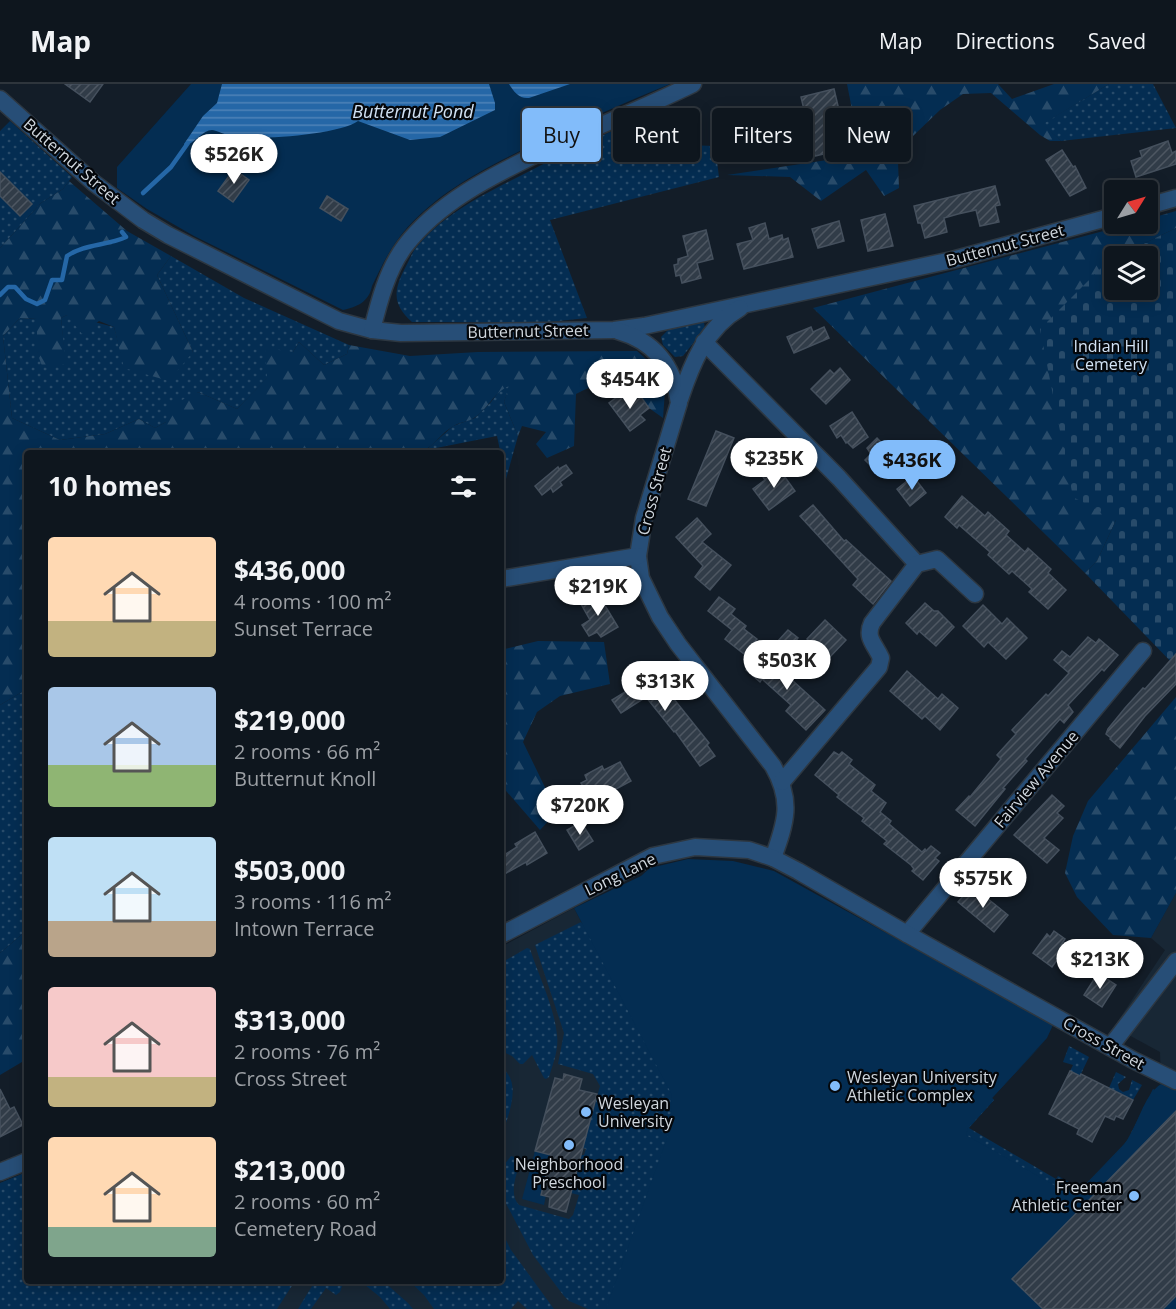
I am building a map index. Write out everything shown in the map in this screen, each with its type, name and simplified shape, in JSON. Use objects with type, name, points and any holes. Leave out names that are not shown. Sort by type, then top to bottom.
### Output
[{"type":"street","points":[[372,330],[380,299],[404,248],[437,213],[485,180],[693,84]]},
{"type":"street","name":"Butternut Street","points":[[0,99],[94,183],[143,220],[308,307],[339,321],[372,330],[428,334],[614,330],[667,321],[952,260],[1104,219]]},
{"type":"street","points":[[1158,203],[1176,198]]},
{"type":"street","name":"Cross Street","points":[[756,302],[727,316],[704,342],[694,360],[644,518],[638,556],[641,578],[660,617],[782,782],[786,798],[786,815],[773,858]]},
{"type":"street","points":[[614,330],[647,342],[659,356],[677,387],[679,403]]},
{"type":"street","points":[[704,342],[839,478],[917,564]]},
{"type":"street","points":[[504,578],[638,556]]},
{"type":"street","points":[[782,782],[879,667],[881,658],[869,640],[868,630],[917,564],[937,559],[975,594]]},
{"type":"street","name":"Fairview Avenue","points":[[907,934],[1143,651]]},
{"type":"street","name":"Long Lane","points":[[504,933],[633,866],[672,850],[723,847],[749,850],[773,858],[907,934]]},
{"type":"street","name":"Cross Street","points":[[907,934],[1110,1047],[1176,1081]]},
{"type":"street","points":[[1110,1047],[1176,961]]},
{"type":"street","points":[[0,1172],[24,1162]]},
{"type":"shaded area","points":[[1176,893],[1176,1090],[1161,1084],[1160,1052],[1114,1027],[1165,950],[1151,938]]},
{"type":"shaded area","name":"Wesleyan University","points":[[574,908],[672,1095],[606,1309],[0,1309],[0,1183],[24,1173],[24,1284],[504,1284],[504,945]]},
{"type":"green space","points":[[191,84],[670,84],[601,113],[601,108],[522,108],[522,151],[456,187],[423,212],[396,242],[365,300],[343,310],[194,236],[147,209],[117,188],[117,167]]},
{"type":"green space","points":[[847,84],[998,84],[1012,99],[1054,84],[1109,84],[1043,124],[1061,141],[1050,141],[1040,135],[991,93],[963,94],[940,110],[911,139],[911,108],[852,108]]},
{"type":"green space","points":[[1109,84],[1153,84],[1176,128],[1061,141],[1042,124]]},
{"type":"green space","points":[[10,121],[72,177],[63,189],[41,203],[0,248],[0,131]]},
{"type":"green space","points":[[613,131],[613,162],[700,162],[700,145],[712,146],[712,162],[717,162],[719,177],[550,220],[587,318],[549,322],[412,322],[406,316],[397,298],[400,278],[415,249],[437,226],[463,207],[547,162],[601,162],[601,136]]},
{"type":"green space","points":[[825,160],[898,162],[899,188],[884,196],[866,170],[821,201],[790,177],[727,175]]},
{"type":"green space","points":[[69,181],[127,231],[171,256],[157,275],[193,352],[169,381],[124,368],[114,327],[99,321],[82,334],[67,315],[61,318],[66,364],[42,366],[37,352],[37,319],[20,318],[3,336],[12,418],[60,440],[105,434],[139,419],[155,428],[166,422],[168,407],[198,392],[237,409],[267,378],[265,348],[293,352],[299,342],[324,365],[347,354],[349,345],[410,356],[478,352],[637,351],[666,377],[663,418],[649,408],[639,394],[651,380],[632,379],[603,383],[576,394],[574,446],[547,458],[536,444],[546,432],[522,426],[518,436],[504,402],[509,386],[499,392],[474,418],[455,425],[424,450],[24,450],[24,691],[0,705],[0,248],[41,203],[63,189]]},
{"type":"green space","points":[[1176,211],[1176,228],[1139,246],[1104,246],[1104,300],[1109,300],[1116,520],[1097,561],[1085,573],[813,308],[1104,231],[1104,234],[1158,234],[1158,216]]},
{"type":"green space","name":"Indian Hill Cemetery","points":[[1176,228],[1176,667],[1085,573],[1097,561],[1116,520],[1073,497],[1040,329],[1104,265],[1104,300],[1158,300],[1158,246],[1139,246]]},
{"type":"green space","points":[[171,256],[244,298],[349,345],[347,354],[324,365],[299,342],[293,352],[237,409],[198,392],[166,422],[155,428],[139,419],[105,434],[60,440],[12,418],[3,336],[20,318],[37,319],[37,352],[65,364],[61,318],[67,315],[114,327],[125,368],[193,352],[157,275]]},
{"type":"green space","points":[[704,323],[705,328],[683,356],[675,357],[663,345],[661,337],[668,330]]},
{"type":"green space","points":[[510,385],[504,402],[518,436],[506,479],[504,450],[500,450],[497,436],[426,450],[453,426],[475,418],[501,389]]},
{"type":"green space","points":[[538,641],[604,642],[610,684],[560,696],[537,712],[523,742],[557,812],[540,830],[504,788],[504,649]]},
{"type":"green space","points":[[24,691],[24,933],[0,953],[0,705]]},
{"type":"green space","points":[[1176,697],[1176,893],[1151,938],[1113,935],[1077,897],[1065,873],[1073,836],[1088,801]]},
{"type":"green space","name":"Wesleyan University Athletic Complex","points":[[688,859],[733,861],[774,871],[1053,1025],[1047,1038],[992,1098],[994,1100],[968,1128],[966,1135],[1059,1188],[1083,1187],[1125,1143],[1149,1096],[1161,1084],[1176,1090],[1176,1309],[606,1309],[670,1130],[672,1095],[574,908],[641,876],[650,868]]},
{"type":"green space","points":[[581,922],[871,1248],[914,1309],[588,1309],[569,1301],[533,1255],[504,1200],[504,1165],[511,1156],[521,1159],[514,1189],[519,1205],[569,1219],[573,1215],[579,1195],[571,1193],[581,1155],[584,1155],[586,1149],[583,1148],[600,1086],[593,1074],[558,1064],[564,1033],[535,945]]},
{"type":"green space","points":[[24,933],[24,1061],[0,1075],[0,953]]},
{"type":"green space","points":[[527,948],[530,949],[550,1002],[557,1046],[549,1077],[546,1079],[532,1055],[520,1064],[504,1052],[504,961]]},
{"type":"green space","points":[[1046,1040],[992,1098],[994,1100],[969,1128],[1056,1179],[1058,1176],[1076,1186],[1079,1184],[1083,1187],[1127,1141],[1153,1089],[1169,1097],[1011,1272],[955,1134]]},
{"type":"green space","points":[[1069,1046],[1089,1057],[1080,1076],[1070,1071],[1073,1065],[1063,1062]]},
{"type":"green space","points":[[504,1070],[512,1082],[510,1111],[504,1130]]},
{"type":"green space","points":[[1116,1072],[1126,1077],[1118,1084],[1119,1089],[1123,1092],[1129,1090],[1132,1080],[1142,1085],[1133,1100],[1109,1088]]},
{"type":"green space","points":[[551,1092],[566,1096],[544,1205],[522,1199]]},
{"type":"green space","points":[[24,1173],[24,1284],[293,1284],[277,1309],[0,1309],[0,1183]]},
{"type":"green space","points":[[504,1236],[511,1250],[554,1309],[527,1309],[518,1301],[511,1309],[434,1309],[412,1284],[504,1284]]},
{"type":"green space","points":[[313,1284],[343,1284],[336,1295],[326,1288],[311,1309],[298,1309]]},
{"type":"green space","points":[[386,1284],[413,1309],[390,1309],[365,1285]]},
{"type":"water","name":"Butternut Pond","points":[[222,84],[489,84],[495,110],[440,137],[410,140],[358,121],[334,130],[279,137],[234,137],[212,130],[205,132],[185,146],[184,144],[203,116],[217,103]]},
{"type":"water","name":"Butternut Pond","points":[[509,84],[570,84],[525,98],[517,94]]},
{"type":"building","points":[[65,84],[103,84],[90,102]]},
{"type":"building","points":[[834,89],[838,108],[825,108],[825,154],[815,156],[813,108],[804,108],[801,97]]},
{"type":"building","points":[[1168,141],[1172,153],[1176,151],[1176,164],[1136,177],[1131,161],[1142,157],[1140,151]]},
{"type":"building","points":[[1062,150],[1073,167],[1075,166],[1086,188],[1070,196],[1046,160]]},
{"type":"building","points":[[234,169],[249,180],[233,202],[218,191]]},
{"type":"building","points":[[0,172],[32,204],[20,216],[0,196]]},
{"type":"building","points":[[995,186],[1000,205],[995,206],[999,222],[980,226],[976,210],[944,218],[947,232],[925,238],[914,206]]},
{"type":"building","points":[[327,196],[348,209],[341,221],[320,208]]},
{"type":"building","points":[[885,214],[893,246],[868,251],[861,220]]},
{"type":"building","points":[[839,221],[844,241],[818,248],[812,229]]},
{"type":"building","points":[[765,223],[769,239],[782,235],[783,240],[788,238],[793,257],[744,269],[737,244],[753,240],[749,228]]},
{"type":"building","points":[[706,230],[713,259],[697,263],[701,278],[682,283],[680,275],[676,276],[674,265],[678,264],[678,259],[688,256],[683,236]]},
{"type":"building","points":[[811,327],[813,332],[824,327],[829,338],[794,353],[787,337]]},
{"type":"building","points":[[840,368],[850,380],[826,404],[811,389],[830,370],[834,374]]},
{"type":"building","points":[[625,391],[631,400],[639,394],[649,408],[640,415],[645,420],[630,431],[609,403]]},
{"type":"building","points":[[852,412],[868,437],[853,448],[841,435],[837,438],[830,426]]},
{"type":"building","points":[[716,431],[734,438],[706,506],[688,499]]},
{"type":"building","points":[[877,438],[898,460],[881,476],[865,460],[871,454],[867,448]]},
{"type":"building","points":[[566,465],[572,473],[560,482],[562,485],[553,492],[551,488],[542,495],[535,486],[558,467],[559,469]]},
{"type":"building","points":[[777,466],[795,491],[769,510],[753,489],[765,480],[763,477]]},
{"type":"building","points":[[913,476],[926,493],[910,506],[897,489]]},
{"type":"building","points":[[962,496],[985,516],[988,512],[1009,531],[1006,535],[1025,552],[1028,548],[1051,569],[1048,573],[1066,590],[1048,609],[1029,592],[1032,589],[1012,571],[1009,574],[988,555],[990,552],[959,525],[957,528],[945,517]]},
{"type":"building","points":[[813,505],[844,541],[846,540],[891,581],[873,604],[853,585],[858,579],[800,516]]},
{"type":"building","points":[[697,518],[711,534],[702,542],[731,565],[710,590],[695,577],[703,566],[676,537]]},
{"type":"building","points":[[598,594],[618,627],[601,637],[597,632],[589,636],[582,625],[590,620],[581,604]]},
{"type":"building","points":[[719,597],[735,609],[731,614],[746,626],[744,629],[757,639],[744,654],[725,639],[732,630],[708,611]]},
{"type":"building","points":[[925,603],[934,611],[938,611],[954,627],[936,646],[919,631],[917,634],[906,623]]},
{"type":"building","points":[[983,605],[1002,624],[1007,618],[1027,638],[1006,659],[988,642],[984,647],[963,626]]},
{"type":"building","points":[[825,620],[846,640],[828,659],[807,639]]},
{"type":"building","points":[[788,630],[798,638],[789,650],[778,641]]},
{"type":"building","points":[[1088,637],[1096,643],[1099,639],[1118,655],[1068,705],[1073,712],[1064,723],[1060,719],[1025,759],[1027,761],[1003,788],[1005,789],[975,826],[956,810],[970,797],[1001,759],[997,755],[1016,734],[1012,730],[1069,673],[1054,660],[1062,651],[1070,657]]},
{"type":"building","points":[[753,652],[780,675],[785,669],[794,677],[792,680],[825,710],[806,730],[786,711],[791,705],[762,679],[760,682],[746,670],[750,665],[746,661]]},
{"type":"building","points":[[1176,654],[1176,684],[1145,716],[1120,748],[1106,734],[1108,729]]},
{"type":"building","points":[[645,662],[668,696],[670,694],[709,743],[707,745],[715,756],[700,766],[675,731],[646,697],[621,713],[612,700],[635,686],[629,677]]},
{"type":"building","points":[[907,671],[938,699],[942,694],[958,708],[940,730],[925,716],[922,719],[890,691]]},
{"type":"building","points":[[834,752],[839,755],[842,752],[852,760],[849,764],[875,785],[871,791],[886,803],[880,812],[891,821],[889,824],[922,852],[931,846],[940,853],[935,858],[939,861],[923,880],[912,871],[914,869],[911,865],[884,844],[887,841],[862,821],[864,818],[837,797],[839,795],[815,775]]},
{"type":"building","points":[[620,762],[631,781],[614,790],[618,797],[607,803],[603,796],[592,802],[581,783],[587,780],[585,775],[602,766],[604,770]]},
{"type":"building","points":[[1052,795],[1064,806],[1057,813],[1063,818],[1044,838],[1059,850],[1047,863],[1014,835]]},
{"type":"building","points":[[581,822],[593,841],[579,850],[567,830]]},
{"type":"building","points":[[535,832],[547,853],[527,865],[526,862],[504,874],[504,855],[517,847],[515,844]]},
{"type":"building","points":[[972,886],[1008,915],[994,932],[958,902]]},
{"type":"building","points":[[1054,931],[1065,939],[1061,945],[1066,948],[1052,967],[1033,953],[1047,934],[1050,937]]},
{"type":"building","points":[[1098,973],[1116,985],[1102,1007],[1084,995]]},
{"type":"building","points":[[1070,1071],[1080,1076],[1081,1074],[1133,1100],[1123,1119],[1116,1116],[1114,1120],[1105,1116],[1092,1142],[1077,1134],[1079,1129],[1049,1114]]},
{"type":"building","name":"Neighborhood Preschool","points":[[564,1074],[582,1079],[579,1090],[597,1094],[566,1212],[549,1207],[550,1197],[541,1195],[551,1155],[535,1151],[555,1078],[563,1080]]},
{"type":"building","points":[[0,1089],[10,1109],[14,1107],[23,1125],[0,1137]]},
{"type":"building","name":"Freeman Athletic Center","points":[[1176,1111],[1176,1296],[1163,1309],[1043,1309],[1012,1279]]},
{"type":"waterway","points":[[143,193],[171,167],[188,143]]},
{"type":"waterway","points":[[0,295],[8,287],[15,287],[26,299],[37,304],[45,300],[52,280],[62,280],[67,256],[81,249],[126,237],[122,232]]},
{"type":"place","name":"Wesleyan University Athletic Complex","points":[[835,1086]]},
{"type":"place","name":"Wesleyan University","points":[[586,1112]]},
{"type":"place","name":"Neighborhood Preschool","points":[[569,1145]]},
{"type":"place","name":"Freeman Athletic Center","points":[[1134,1196]]}]
